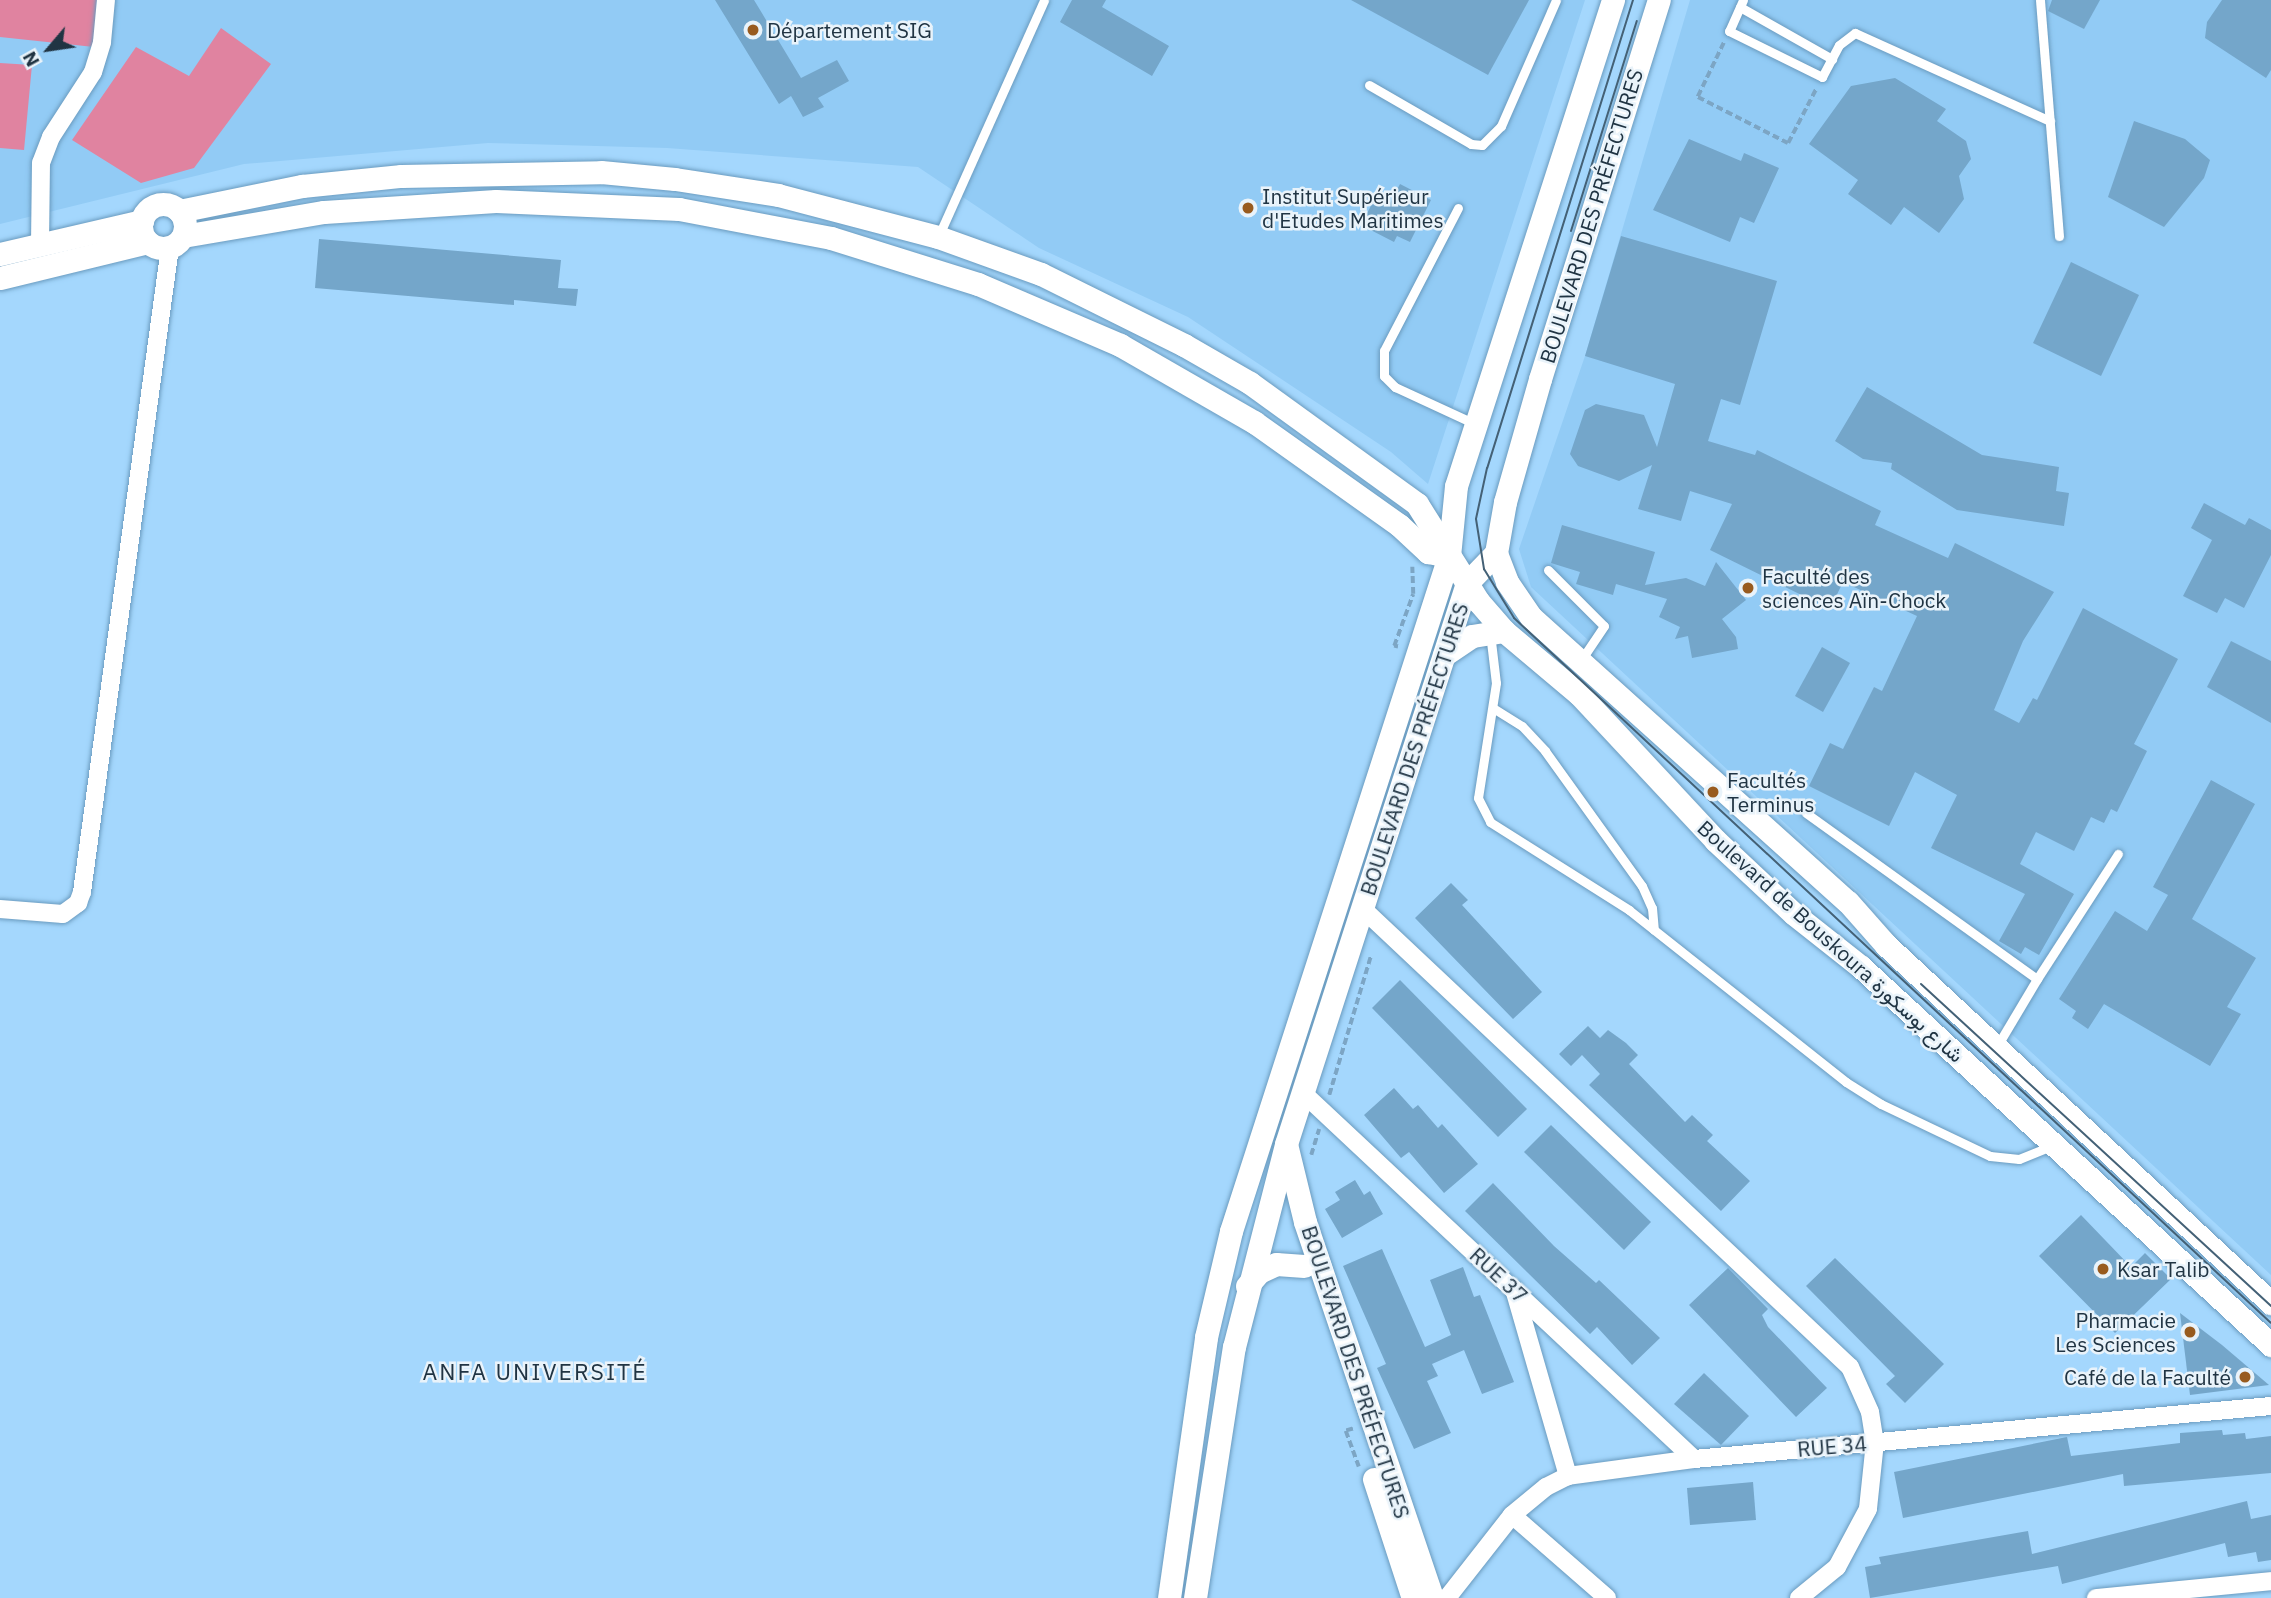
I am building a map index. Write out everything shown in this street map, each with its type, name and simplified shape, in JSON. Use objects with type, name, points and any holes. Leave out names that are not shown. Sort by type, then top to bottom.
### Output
[{"type":"street","points":[[40,244],[40,163],[54,131],[93,72],[102,42],[106,0]]},
{"type":"street","name":"BOULEVARD DES PRÉFECTURES","points":[[1169,1598],[1206,1337],[1231,1231],[1449,556],[1456,486],[1613,0]]},
{"type":"street","name":"BOULEVARD DES PRÉFECTURES","points":[[1195,1598],[1220,1418],[1247,1286],[1286,1143],[1467,583],[1496,554],[1505,502],[1540,379],[1659,0]]},
{"type":"street","points":[[179,211],[302,186],[401,176],[601,172],[778,195],[938,237],[1041,274],[1184,345],[1250,383],[1416,504],[1438,500],[1456,486]]},
{"type":"street","points":[[0,254],[40,244],[161,237],[324,212],[496,201],[679,209],[831,238],[978,284],[1120,345],[1254,422],[1399,525],[1428,552],[1449,556]]},
{"type":"street","points":[[0,278],[161,237],[185,223],[179,211],[167,204],[154,206],[161,237],[82,892],[78,904],[63,914],[0,909]]},
{"type":"street","name":"Boulevard de Bouskoura شارع بوسكورة","points":[[1416,504],[1497,631],[1580,695],[1745,867],[1861,967],[2271,1345]]},
{"type":"street","name":"Boulevard de Bouskoura شارع بوسكورة","points":[[1496,554],[1524,609],[1849,902],[1886,945],[2269,1295]]},
{"type":"street","points":[[1444,655],[1465,639],[1497,631]]},
{"type":"street","points":[[1362,908],[1381,922],[1825,1340],[1850,1367],[1864,1392],[1875,1442],[1872,1488],[1861,1530],[1837,1567],[1799,1598]]},
{"type":"street","name":"RUE 37","points":[[1302,1092],[1694,1459]]},
{"type":"street","points":[[1264,1124],[1286,1143]]},
{"type":"street","name":"BOULEVARD DES PRÉFECTURES","points":[[1286,1143],[1305,1222],[1432,1598]]},
{"type":"street","points":[[1253,1161],[1270,1170],[1276,1181]]},
{"type":"street","name":"BOULEVARD DES PRÉFECTURES","points":[[1276,1181],[1413,1598]]},
{"type":"street","points":[[1247,1286],[1268,1267],[1286,1263],[1304,1266]]},
{"type":"street","points":[[1514,1289],[1568,1476]]},
{"type":"street","name":"RUE 34","points":[[1447,1598],[1512,1515],[1546,1487],[1568,1476],[1694,1459],[2271,1406]]},
{"type":"street","points":[[1512,1515],[1608,1598]]},
{"type":"street","points":[[2096,1598],[2271,1581]]},
{"type":"lane","points":[[938,237],[1044,0]]},
{"type":"lane","points":[[1368,85],[1471,144],[1482,145],[1501,126],[1556,0]]},
{"type":"lane","points":[[2040,0],[2059,236]]},
{"type":"lane","points":[[1832,59],[1741,4],[1729,31],[1822,78],[1845,37],[1855,33],[2049,121]]},
{"type":"lane","points":[[1458,208],[1384,351],[1384,376],[1395,387],[1476,425]]},
{"type":"lane","points":[[1548,570],[1604,626],[1580,661]]},
{"type":"lane","points":[[1497,631],[1493,708],[1479,789],[1484,815],[1597,887],[1846,1082],[1881,1104],[1990,1156],[2020,1159],[2053,1145]]},
{"type":"lane","points":[[1493,708],[1522,726],[1545,751],[1642,886],[1652,908],[1654,930]]},
{"type":"lane","points":[[1806,813],[2037,979]]},
{"type":"lane","points":[[1997,1046],[2118,854]]},
{"type":"path","points":[[1729,31],[1698,97],[1788,143],[1822,78]]},
{"type":"path","points":[[1410,564],[1413,594],[1394,646],[1416,654]]},
{"type":"path","points":[[1310,1161],[1381,922]]},
{"type":"shaded area","points":[[0,0],[1585,0],[1428,484],[1391,452],[1188,317],[1039,248],[918,167],[667,148],[488,143],[244,164],[0,224]]},
{"type":"shaded area","points":[[0,0],[97,0],[94,47],[0,37]]},
{"type":"shaded area","points":[[1690,0],[2271,0],[2271,1275],[1531,587],[1519,549],[1585,356]]},
{"type":"shaded area","points":[[221,28],[271,64],[194,168],[141,183],[72,140],[136,47],[189,76]]},
{"type":"shaded area","points":[[0,63],[32,65],[24,150],[0,148]]},
{"type":"building","name":"Département SIG","points":[[715,0],[754,0],[801,78],[837,60],[849,81],[818,98],[824,107],[803,117],[791,96],[779,104]]},
{"type":"building","points":[[1072,0],[1106,0],[1102,7],[1169,46],[1152,76],[1060,22]]},
{"type":"building","points":[[1351,0],[1529,0],[1488,75]]},
{"type":"building","points":[[2052,0],[2100,0],[2084,29],[2048,11]]},
{"type":"building","points":[[2222,0],[2271,0],[2271,70],[2266,78],[2205,38],[2207,22]]},
{"type":"building","points":[[1895,78],[1946,109],[1937,121],[1966,141],[1971,159],[1959,176],[1964,199],[1939,233],[1904,207],[1891,225],[1848,194],[1858,180],[1809,144],[1851,86]]},
{"type":"building","points":[[2134,121],[2185,139],[2210,160],[2204,178],[2164,227],[2108,197]]},
{"type":"building","points":[[1689,139],[1741,161],[1744,153],[1779,168],[1754,223],[1740,217],[1730,242],[1653,210]]},
{"type":"building","points":[[1400,184],[1431,200],[1410,242],[1397,236],[1394,242],[1361,225],[1375,198],[1389,205]]},
{"type":"building","points":[[1621,236],[1777,281],[1740,405],[1721,399],[1708,441],[1755,455],[1757,450],[1881,511],[1875,525],[1948,558],[1955,543],[2054,592],[2023,641],[1994,710],[2019,723],[2033,698],[2037,700],[2083,608],[2178,659],[2134,744],[2147,751],[2117,812],[2111,809],[2104,823],[2091,817],[2074,851],[2036,832],[2020,864],[2074,894],[2039,955],[2025,947],[2021,954],[1999,941],[2025,894],[1931,848],[1957,795],[1915,772],[1889,826],[1809,786],[1830,743],[1843,749],[1874,687],[1882,691],[1917,616],[1843,582],[1830,609],[1710,550],[1732,504],[1690,491],[1681,521],[1638,509],[1652,465],[1619,481],[1578,466],[1570,454],[1585,410],[1596,404],[1644,415],[1657,447],[1675,384],[1585,356]]},
{"type":"building","points":[[319,239],[561,260],[558,288],[578,289],[576,306],[514,300],[514,305],[315,288]]},
{"type":"building","points":[[2071,262],[2139,295],[2101,376],[2033,343]]},
{"type":"building","points":[[1867,387],[1982,455],[2059,467],[2056,491],[2069,493],[2064,526],[1957,510],[1891,469],[1892,463],[1863,459],[1835,441]]},
{"type":"building","points":[[2204,503],[2245,525],[2249,518],[2271,530],[2271,555],[2244,608],[2225,598],[2217,613],[2183,596],[2212,540],[2191,528]]},
{"type":"building","points":[[1562,525],[1655,552],[1645,585],[1686,578],[1705,586],[1716,562],[1746,600],[1722,619],[1736,637],[1738,649],[1692,658],[1688,636],[1675,639],[1680,627],[1659,617],[1667,599],[1616,584],[1613,595],[1576,584],[1580,572],[1551,563]]},
{"type":"building","points":[[2231,641],[2271,661],[2271,723],[2207,687]]},
{"type":"building","points":[[1822,647],[1850,663],[1823,712],[1795,696]]},
{"type":"building","points":[[2211,780],[2255,804],[2192,919],[2256,958],[2227,1007],[2241,1014],[2210,1066],[2104,1004],[2088,1029],[2072,1018],[2076,1011],[2059,999],[2115,911],[2147,931],[2168,895],[2153,887]]},
{"type":"building","points":[[1451,883],[1468,900],[1462,905],[1542,992],[1513,1019],[1415,918]]},
{"type":"building","points":[[1400,980],[1527,1109],[1498,1137],[1372,1008]]},
{"type":"building","points":[[1588,1026],[1600,1038],[1608,1030],[1626,1043],[1638,1055],[1629,1064],[1685,1122],[1692,1115],[1713,1135],[1707,1141],[1750,1181],[1721,1211],[1589,1085],[1600,1074],[1582,1055],[1571,1066],[1559,1054]]},
{"type":"building","points":[[1394,1088],[1413,1109],[1418,1105],[1438,1128],[1442,1124],[1478,1164],[1444,1193],[1409,1152],[1401,1158],[1364,1115]]},
{"type":"building","points":[[1551,1125],[1651,1222],[1624,1250],[1524,1152]]},
{"type":"building","points":[[1355,1180],[1364,1195],[1370,1191],[1383,1214],[1342,1238],[1325,1209],[1340,1200],[1335,1192]]},
{"type":"building","points":[[1493,1183],[1554,1246],[1596,1283],[1599,1280],[1660,1338],[1632,1365],[1597,1327],[1590,1334],[1465,1211]]},
{"type":"building","points":[[2081,1215],[2131,1267],[2145,1253],[2171,1279],[2115,1333],[2039,1256]]},
{"type":"building","points":[[1382,1249],[1425,1347],[1451,1335],[1430,1280],[1463,1267],[1474,1297],[1480,1295],[1514,1382],[1482,1394],[1464,1350],[1432,1364],[1438,1376],[1427,1381],[1451,1433],[1414,1449],[1377,1368],[1386,1364],[1343,1266]]},
{"type":"building","points":[[1835,1258],[1944,1364],[1905,1403],[1886,1384],[1895,1376],[1806,1286]]},
{"type":"building","points":[[1728,1268],[1768,1309],[1762,1315],[1768,1327],[1827,1388],[1796,1417],[1689,1305]]},
{"type":"building","points":[[2180,1313],[2222,1345],[2269,1385],[2190,1395]]},
{"type":"building","points":[[1704,1373],[1749,1416],[1721,1445],[1674,1404]]},
{"type":"building","points":[[2222,1430],[2223,1435],[2245,1433],[2246,1439],[2271,1436],[2271,1473],[2124,1486],[2123,1474],[1903,1518],[1894,1472],[2067,1437],[2071,1456],[2180,1443],[2180,1433]]},
{"type":"building","points":[[1753,1482],[1756,1520],[1690,1525],[1687,1488]]},
{"type":"building","points":[[2247,1501],[2251,1519],[2271,1515],[2271,1560],[2258,1562],[2256,1552],[2228,1557],[2225,1543],[2062,1584],[2058,1566],[1870,1598],[1865,1567],[1881,1564],[1879,1557],[2028,1531],[2032,1554]]},
{"type":"tram line","points":[[1633,0],[1487,468],[1476,519],[1484,569],[1514,618],[2271,1323]]},
{"type":"tram line","points":[[1571,231],[1637,21]]},
{"type":"tram line","points":[[1921,984],[2271,1306]]},
{"type":"place","name":"Département SIG","points":[[753,30]]},
{"type":"place","name":"Institut Supérieur d'Etudes Maritimes","points":[[1248,208]]},
{"type":"place","name":"Faculté des sciences Aïn-Chock","points":[[1748,588]]},
{"type":"place","name":"Facultés Terminus","points":[[1713,792]]},
{"type":"place","name":"Ksar Talib","points":[[2103,1269]]},
{"type":"place","name":"Pharmacie Les Sciences","points":[[2190,1332]]},
{"type":"place","name":"Café de la Faculté","points":[[2245,1377]]},
{"type":"district","name":"ANFA UNIVERSITÉ","points":[[535,1371]]}]
